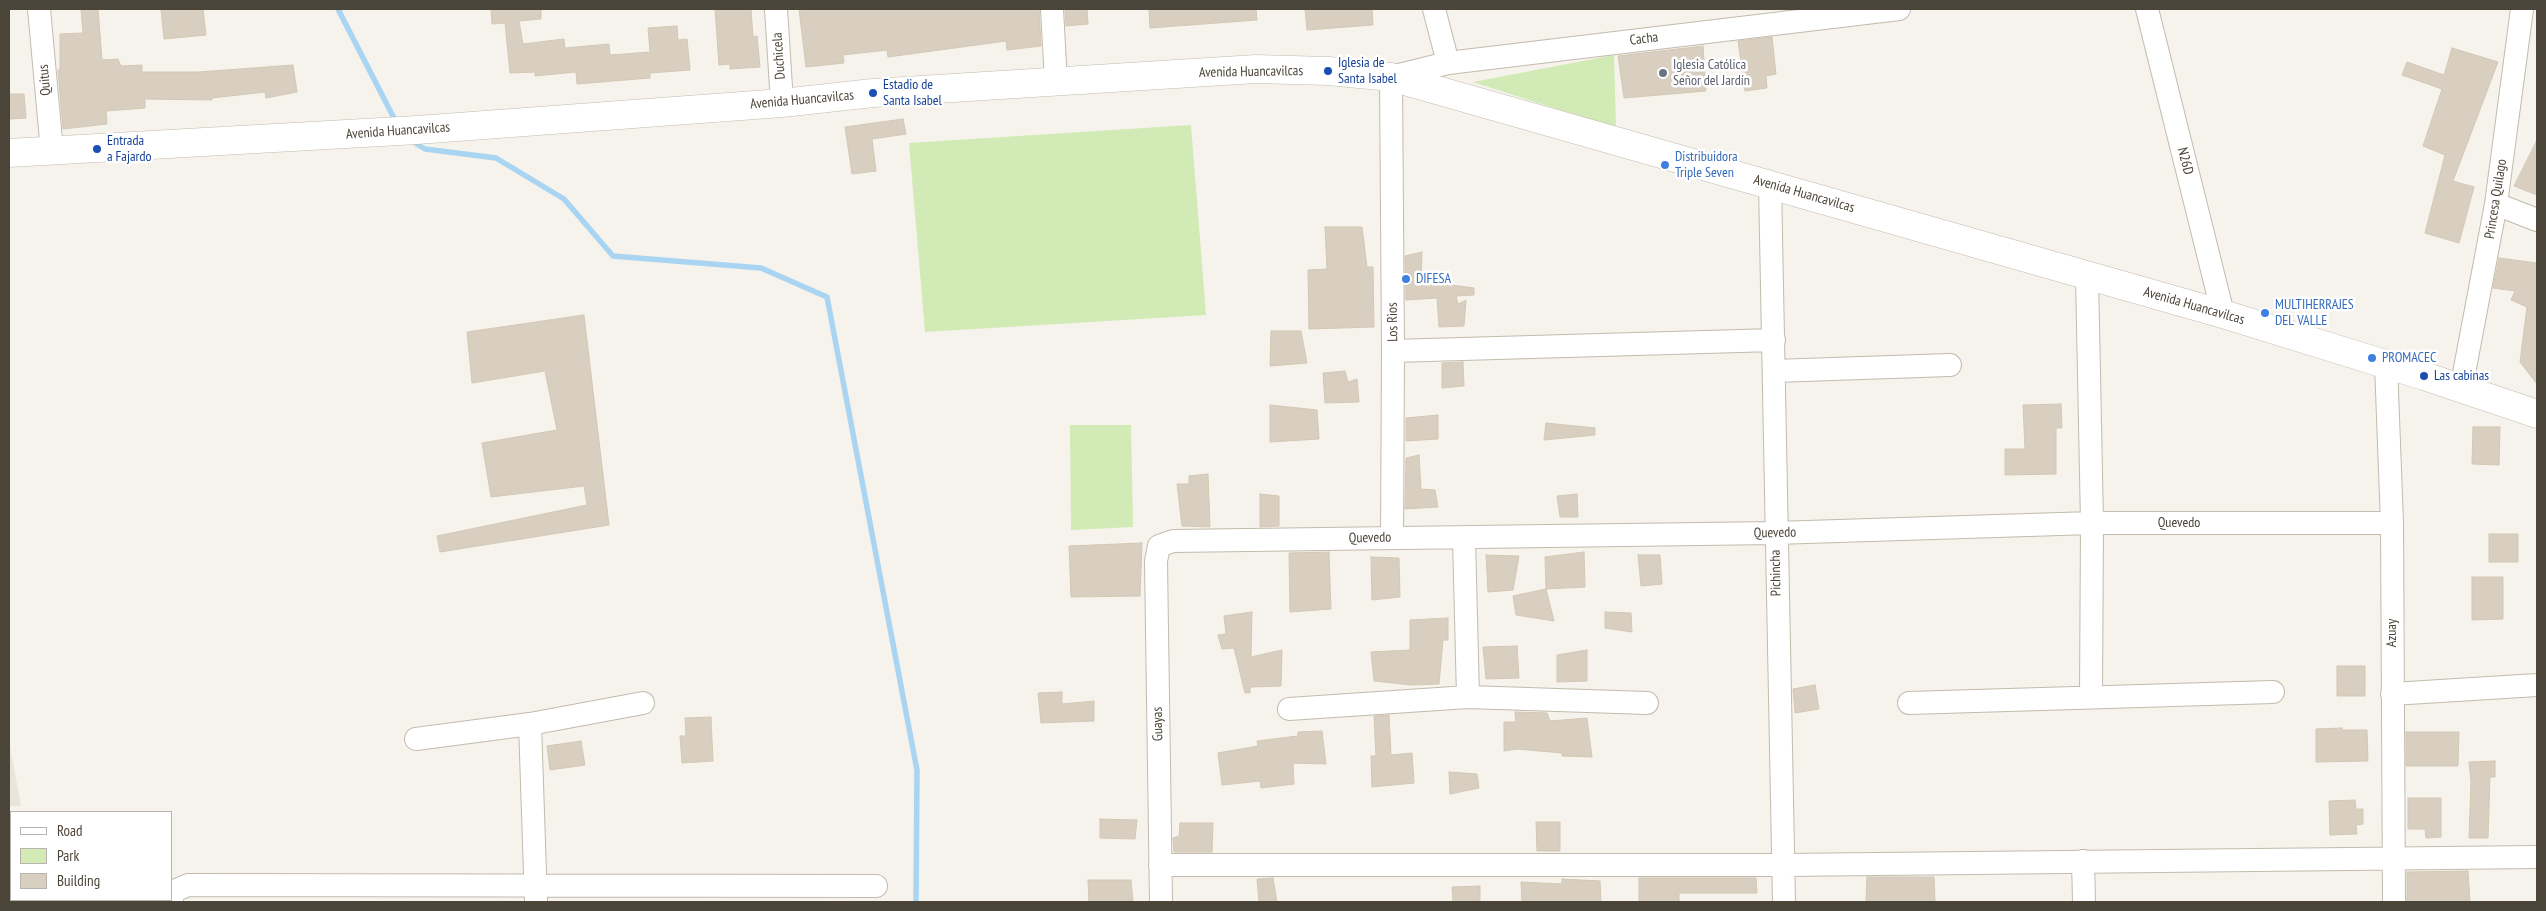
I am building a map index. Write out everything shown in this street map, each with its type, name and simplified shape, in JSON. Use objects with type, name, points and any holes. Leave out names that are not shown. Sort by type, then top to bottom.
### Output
[{"type":"street","name":"Quitus","points":[[39,9],[52,151]]},
{"type":"street","name":"Duchicela","points":[[776,9],[782,103]]},
{"type":"street","points":[[1052,9],[1056,82]]},
{"type":"street","points":[[1434,9],[1448,63]]},
{"type":"street","name":"Cacha","points":[[1391,77],[1448,63],[1772,16],[1899,9]]},
{"type":"street","name":"N26D","points":[[2147,9],[2223,314]]},
{"type":"street","name":"Princesa Quilago","points":[[2462,389],[2496,204],[2522,9]]},
{"type":"street","name":"Avenida Huancavilcas","points":[[9,153],[417,130],[782,103],[873,93],[1256,69],[1328,71],[1391,77],[2223,314],[2386,364],[2537,414]]},
{"type":"street","name":"Los Rìos","points":[[1391,77],[1394,351],[1392,538]]},
{"type":"street","name":"Pichincha","points":[[1770,184],[1774,340],[1775,533],[1784,902]]},
{"type":"street","points":[[2496,204],[2537,220]]},
{"type":"street","points":[[2087,275],[2092,523],[2091,697]]},
{"type":"street","points":[[1394,351],[1774,340]]},
{"type":"street","name":"Azuay","points":[[2386,364],[2392,523],[2394,902]]},
{"type":"street","points":[[1774,371],[1950,366]]},
{"type":"street","name":"Quevedo","points":[[1158,546],[1173,541],[1188,540],[1775,533],[2092,523],[2392,523]]},
{"type":"street","points":[[1464,538],[1468,697]]},
{"type":"street","name":"Guayas","points":[[1158,546],[1156,561],[1162,902]]},
{"type":"street","points":[[2392,694],[2537,685]]},
{"type":"street","points":[[1909,703],[2273,692]]},
{"type":"street","points":[[1289,709],[1468,697],[1647,703]]},
{"type":"street","points":[[416,740],[530,724],[643,703]]},
{"type":"street","points":[[530,724],[536,894]]},
{"type":"street","points":[[1160,866],[1784,864],[2537,857]]},
{"type":"street","points":[[2083,862],[2084,902]]},
{"type":"street","points":[[172,896],[174,891],[188,885],[536,894],[876,886]]},
{"type":"shaded area","points":[[9,741],[21,806],[9,806]]},
{"type":"green space","points":[[1614,55],[1616,128],[1473,82]]},
{"type":"green space","points":[[1191,125],[1206,315],[925,332],[909,143]]},
{"type":"green space","points":[[1070,425],[1131,425],[1133,527],[1071,530]]},
{"type":"building","points":[[81,9],[98,9],[102,60],[118,59],[121,66],[142,65],[142,72],[199,72],[293,65],[297,92],[266,98],[265,92],[212,98],[212,100],[145,99],[145,108],[106,111],[107,124],[63,129],[58,70],[60,70],[60,34],[83,33]]},
{"type":"building","points":[[161,9],[203,9],[206,35],[164,39]]},
{"type":"building","points":[[491,9],[541,9],[541,19],[519,21],[523,44],[564,39],[565,48],[609,44],[610,55],[650,52],[648,28],[677,26],[678,40],[687,39],[690,70],[650,73],[650,78],[577,84],[576,72],[535,76],[535,72],[510,73],[505,23],[492,24]]},
{"type":"building","points":[[715,9],[751,9],[753,37],[757,36],[760,67],[730,69],[730,64],[719,65]]},
{"type":"building","points":[[799,9],[1039,9],[1041,46],[1007,50],[1006,41],[888,57],[887,50],[843,55],[844,63],[806,67]]},
{"type":"building","points":[[1065,9],[1087,9],[1088,24],[1066,26]]},
{"type":"building","points":[[1149,9],[1256,9],[1257,20],[1150,28]]},
{"type":"building","points":[[1305,9],[1372,9],[1373,25],[1307,30]]},
{"type":"building","points":[[1772,37],[1776,74],[1766,76],[1767,88],[1745,91],[1738,41]]},
{"type":"building","name":"Iglesia Católica Señor del Jardín","points":[[1703,46],[1706,91],[1624,98],[1618,56]]},
{"type":"building","points":[[2452,48],[2498,62],[2453,181],[2474,187],[2459,243],[2425,233],[2445,155],[2423,146],[2442,89],[2402,75],[2407,62],[2444,75]]},
{"type":"building","points":[[9,94],[24,94],[26,118],[9,119]]},
{"type":"building","points":[[903,119],[906,134],[872,139],[876,171],[852,174],[845,127]]},
{"type":"building","points":[[2537,140],[2537,195],[2514,186]]},
{"type":"building","points":[[1325,227],[1362,227],[1367,267],[1373,267],[1374,327],[1309,329],[1308,270],[1327,269]]},
{"type":"building","points":[[1422,252],[1421,281],[1474,288],[1474,295],[1456,296],[1458,304],[1466,300],[1464,326],[1439,327],[1437,298],[1406,300],[1405,256]]},
{"type":"building","points":[[2499,258],[2537,263],[2537,384],[2520,362],[2527,307],[2511,300],[2515,291],[2493,288]]},
{"type":"building","points":[[584,315],[609,525],[440,552],[437,536],[587,505],[584,486],[491,497],[482,443],[557,430],[545,371],[472,383],[467,332]]},
{"type":"building","points":[[1271,331],[1301,331],[1307,363],[1270,366]]},
{"type":"building","points":[[1463,362],[1464,386],[1442,388],[1442,363]]},
{"type":"building","points":[[1345,371],[1348,382],[1357,379],[1359,402],[1325,403],[1323,373]]},
{"type":"building","points":[[2061,404],[2062,428],[2056,428],[2056,474],[2005,475],[2005,449],[2025,449],[2023,405]]},
{"type":"building","points":[[1270,405],[1317,410],[1319,439],[1270,442]]},
{"type":"building","points":[[1438,415],[1438,439],[1406,441],[1406,418]]},
{"type":"building","points":[[1546,423],[1595,428],[1595,435],[1544,440]]},
{"type":"building","points":[[2473,427],[2500,427],[2499,465],[2472,464]]},
{"type":"building","points":[[1419,455],[1421,489],[1435,490],[1438,507],[1405,509],[1406,458]]},
{"type":"building","points":[[1208,474],[1210,527],[1182,526],[1177,484],[1189,484],[1189,476]]},
{"type":"building","points":[[1260,494],[1279,496],[1279,526],[1260,527]]},
{"type":"building","points":[[1577,494],[1578,517],[1560,517],[1557,496]]},
{"type":"building","points":[[2489,534],[2518,534],[2518,562],[2489,562]]},
{"type":"building","points":[[1142,543],[1140,596],[1071,597],[1069,546]]},
{"type":"building","points":[[1329,552],[1331,609],[1290,612],[1289,553]]},
{"type":"building","points":[[1584,552],[1585,587],[1546,589],[1545,557]]},
{"type":"building","points":[[1486,555],[1519,556],[1513,590],[1488,592]]},
{"type":"building","points":[[1638,555],[1660,555],[1662,584],[1641,586]]},
{"type":"building","points":[[1371,557],[1399,558],[1400,597],[1372,600]]},
{"type":"building","points":[[2472,577],[2503,577],[2503,619],[2472,620]]},
{"type":"building","points":[[1546,589],[1554,621],[1516,615],[1513,596]]},
{"type":"building","points":[[1252,612],[1251,657],[1282,650],[1281,686],[1250,687],[1250,693],[1245,693],[1234,648],[1222,649],[1218,635],[1226,634],[1224,616]]},
{"type":"building","points":[[1605,612],[1631,613],[1632,632],[1605,628]]},
{"type":"building","points":[[1448,618],[1448,640],[1443,640],[1439,684],[1411,685],[1374,681],[1371,652],[1410,650],[1410,620]]},
{"type":"building","points":[[1517,646],[1519,678],[1486,679],[1483,647]]},
{"type":"building","points":[[1587,650],[1587,681],[1557,682],[1557,655]]},
{"type":"building","points":[[2337,666],[2365,666],[2365,696],[2337,696]]},
{"type":"building","points":[[1815,685],[1819,709],[1795,713],[1793,689]]},
{"type":"building","points":[[1062,692],[1062,704],[1094,701],[1094,721],[1041,723],[1038,693]]},
{"type":"building","points":[[1515,712],[1547,713],[1550,721],[1587,718],[1592,757],[1562,756],[1562,753],[1517,749],[1504,751],[1504,722],[1516,722]]},
{"type":"building","points":[[1389,715],[1391,755],[1412,753],[1414,783],[1372,787],[1371,756],[1376,756],[1374,716]]},
{"type":"building","points":[[711,717],[713,761],[682,763],[680,736],[686,736],[685,718]]},
{"type":"building","points":[[2342,728],[2342,730],[2367,730],[2368,761],[2316,762],[2316,729]]},
{"type":"building","points":[[1322,731],[1326,764],[1293,763],[1294,784],[1261,788],[1260,781],[1222,785],[1218,753],[1258,746],[1257,741],[1298,736],[1298,732]]},
{"type":"building","points":[[2406,732],[2459,732],[2458,766],[2406,766]]},
{"type":"building","points":[[581,741],[585,765],[550,770],[547,746]]},
{"type":"building","points":[[2495,761],[2495,777],[2490,777],[2488,838],[2469,838],[2471,782],[2469,762]]},
{"type":"building","points":[[1449,772],[1477,774],[1479,788],[1450,794]]},
{"type":"building","points":[[2408,798],[2441,798],[2441,837],[2426,838],[2425,829],[2408,829]]},
{"type":"building","points":[[2355,800],[2356,809],[2363,809],[2363,824],[2356,825],[2357,834],[2330,835],[2329,801]]},
{"type":"building","points":[[1100,819],[1137,820],[1135,839],[1100,838]]},
{"type":"building","points":[[1536,822],[1560,822],[1560,851],[1537,851]]},
{"type":"building","points":[[1180,823],[1213,823],[1212,852],[1174,852],[1173,838],[1179,836]]},
{"type":"building","points":[[2468,871],[2470,902],[2407,902],[2407,872]]},
{"type":"building","points":[[1867,877],[1934,877],[1935,902],[1866,902]]},
{"type":"building","points":[[1273,878],[1277,902],[1259,902],[1257,879]]},
{"type":"building","points":[[1639,878],[1756,878],[1757,893],[1679,893],[1679,902],[1639,902]]},
{"type":"building","points":[[1562,879],[1600,881],[1601,902],[1522,902],[1521,882],[1562,884]]},
{"type":"building","points":[[1088,880],[1131,880],[1133,902],[1089,902]]},
{"type":"building","points":[[1480,886],[1480,902],[1453,902],[1452,887]]},
{"type":"waterway","points":[[338,9],[397,124]]},
{"type":"waterway","points":[[410,140],[425,149],[496,158],[564,199],[613,256],[761,268],[827,297],[917,770],[916,902]]},
{"type":"place","name":"Iglesia de Santa Isabel","points":[[1328,71]]},
{"type":"place","name":"Iglesia Católica Señor del Jardín","points":[[1663,73]]},
{"type":"place","name":"Estadio de Santa Isabel","points":[[873,93]]},
{"type":"place","name":"Entrada a Fajardo","points":[[97,149]]},
{"type":"place","name":"Distribuidora Triple Seven","points":[[1665,165]]},
{"type":"place","name":"DIFESA","points":[[1406,279]]},
{"type":"place","name":"MULTIHERRAJES DEL VALLE","points":[[2265,313]]},
{"type":"place","name":"PROMACEC","points":[[2372,358]]},
{"type":"place","name":"Las cabinas","points":[[2424,376]]}]
